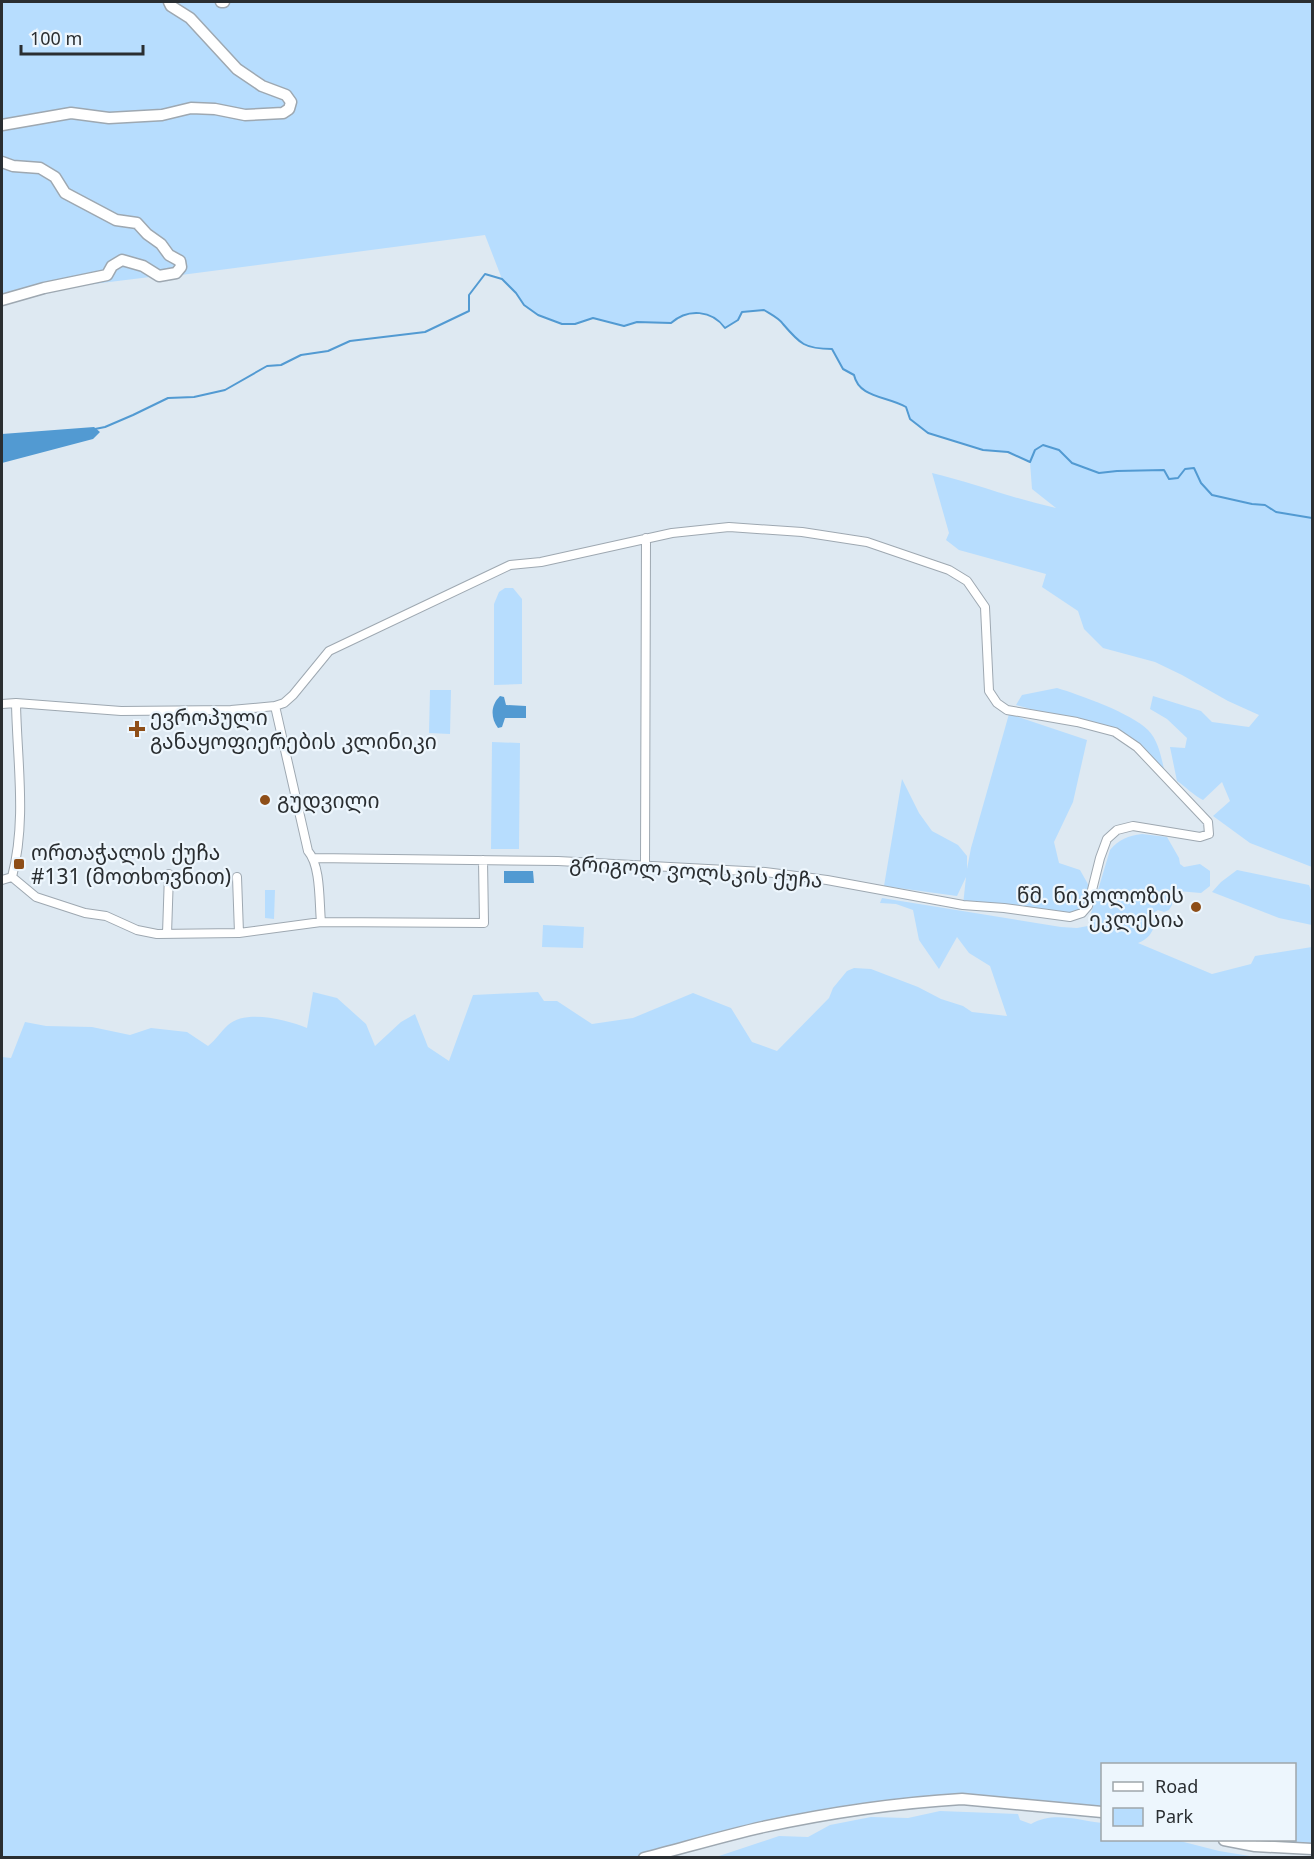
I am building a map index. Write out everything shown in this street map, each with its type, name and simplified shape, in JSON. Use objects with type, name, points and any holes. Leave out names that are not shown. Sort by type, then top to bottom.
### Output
[{"type":"street","points":[[2,125],[71,113],[109,118],[162,115],[191,108],[215,109],[245,115],[283,113],[289,109],[291,102],[286,95],[262,86],[237,69],[190,18],[171,6],[169,2]]},
{"type":"street","points":[[2,162],[13,166],[40,168],[55,177],[66,193],[116,220],[137,223],[161,244],[169,255],[180,261],[181,267],[176,273],[159,276],[143,266],[122,260],[112,266],[107,275],[44,288],[2,300]]},
{"type":"street","name":"გრიგოლ ვოლსკის ქუჩა","points":[[314,858],[645,864],[765,872],[827,880],[963,905],[1070,917],[1082,913],[1088,906],[1107,839],[1118,830],[1133,826],[1200,837],[1209,834],[1208,822],[1137,747],[1115,732],[1077,722],[1007,710],[997,703],[989,691],[985,607],[967,581],[949,570],[867,542],[802,532],[729,527],[672,532],[646,538]]},
{"type":"street","points":[[2,704],[16,703],[121,711],[231,710],[274,706],[284,703],[293,695],[329,651],[510,565],[542,562],[646,538],[645,864]]},
{"type":"street","points":[[12,877],[17,859],[21,787],[16,703]]},
{"type":"street","points":[[274,706],[308,851],[314,858],[321,922]]},
{"type":"street","points":[[12,877],[36,897],[85,913],[106,916],[137,930],[157,934],[239,933],[321,922],[484,923],[483,860]]},
{"type":"street","points":[[167,934],[169,874]]},
{"type":"street","points":[[2,880],[12,877]]},
{"type":"street","points":[[237,877],[239,933]]},
{"type":"street","points":[[644,1857],[797,1820],[853,1810],[938,1801],[962,1800],[1101,1812]]},
{"type":"street","points":[[1234,1841],[1264,1847],[1312,1849]]},
{"type":"green space","points":[[2,2],[1312,2],[1312,867],[1250,843],[1213,816],[1230,801],[1222,782],[1203,800],[1177,781],[1170,747],[1185,748],[1187,738],[1167,719],[1150,709],[1153,696],[1201,711],[1212,722],[1249,727],[1259,715],[1155,662],[1103,648],[1084,629],[1078,611],[1042,587],[1046,574],[959,550],[946,540],[949,533],[932,473],[1056,508],[1032,489],[1030,462],[1008,452],[983,450],[928,433],[910,419],[906,407],[862,388],[854,375],[843,369],[832,349],[815,348],[804,344],[779,320],[764,310],[742,312],[738,320],[725,328],[720,322],[700,313],[685,315],[671,323],[637,322],[624,326],[593,318],[575,324],[562,324],[538,315],[524,305],[502,279],[485,235],[181,275],[166,281],[150,277],[53,289],[2,303]]},
{"type":"green space","points":[[505,588],[513,588],[522,599],[522,684],[494,685],[494,604],[499,592]]},
{"type":"green space","points":[[1057,688],[1105,705],[1130,717],[1148,730],[1159,748],[1164,769],[1129,736],[1118,730],[1080,718],[1056,716],[1016,705],[1022,695]]},
{"type":"green space","points":[[430,690],[451,690],[450,734],[429,733]]},
{"type":"green space","points":[[1009,714],[1087,740],[1073,802],[1054,842],[1059,863],[1080,870],[1089,886],[1082,913],[1044,914],[963,905],[966,877],[957,896],[884,886],[902,779],[919,813],[932,831],[958,845],[967,856],[967,869]]},
{"type":"green space","points":[[492,742],[520,743],[519,849],[491,849]]},
{"type":"green space","points":[[1142,834],[1167,837],[1180,864],[1184,867],[1200,864],[1210,871],[1210,886],[1201,893],[1178,891],[1173,894],[1169,910],[1164,912],[1158,910],[1153,913],[1152,918],[1155,923],[1149,936],[1138,943],[1212,974],[1251,964],[1255,956],[1312,947],[1312,1845],[1238,1841],[1296,1841],[1296,1763],[1101,1763],[1101,1813],[962,1802],[807,1818],[640,1857],[2,1858],[2,1057],[11,1058],[25,1022],[46,1026],[92,1027],[130,1035],[151,1028],[187,1032],[208,1046],[228,1025],[245,1018],[278,1019],[307,1028],[313,992],[337,998],[366,1024],[375,1046],[401,1022],[415,1014],[428,1047],[449,1061],[473,995],[538,992],[544,1001],[557,1001],[592,1024],[633,1018],[693,993],[731,1008],[752,1042],[777,1051],[829,998],[833,988],[847,971],[854,968],[871,969],[963,1006],[972,1012],[1007,1016],[990,966],[969,953],[957,937],[939,969],[919,940],[913,910],[896,904],[880,903],[882,898],[1061,927],[1077,928],[1093,925],[1089,920],[1110,850],[1117,843]]},
{"type":"green space","points":[[1237,870],[1309,885],[1312,893],[1312,925],[1279,918],[1212,892]]},
{"type":"green space","points":[[265,890],[275,890],[274,919],[265,918]]},
{"type":"green space","points":[[543,925],[584,927],[583,948],[542,947]]},
{"type":"green space","points":[[940,1811],[1018,1814],[1020,1820],[1031,1824],[1048,1818],[1075,1819],[1101,1823],[1101,1841],[1180,1841],[1256,1857],[716,1857],[779,1836],[808,1837],[830,1825],[871,1817],[908,1818]]},
{"type":"water","points":[[94,427],[100,432],[93,439],[2,463],[2,434]]},
{"type":"water","points":[[500,696],[504,697],[506,705],[526,706],[526,718],[505,718],[502,727],[498,728],[493,711]]},
{"type":"water","points":[[504,871],[533,871],[534,883],[504,883]]},
{"type":"waterway","points":[[95,429],[105,427],[168,398],[194,397],[225,390],[267,366],[281,365],[301,355],[328,351],[350,341],[425,332],[469,311],[469,295],[485,274],[502,279],[524,305],[538,315],[562,324],[575,324],[593,318],[624,326],[637,322],[671,323],[685,315],[700,313],[720,322],[725,328],[738,320],[742,312],[764,310],[779,320],[804,344],[815,348],[832,349],[843,369],[854,375],[862,388],[875,396],[906,407],[910,419],[928,433],[983,450],[1008,452],[1030,462],[1035,450],[1043,445],[1059,450],[1072,463],[1099,473],[1164,470],[1169,479],[1178,478],[1185,469],[1194,468],[1201,483],[1212,495],[1265,505],[1276,512],[1312,518]]},
{"type":"place","name":"ევროპული განაყოფიერების კლინიკი","points":[[137,729]]},
{"type":"place","name":"გუდვილი","points":[[265,800]]},
{"type":"place","name":"ორთაჭალის ქუჩა #131 (მოთხოვნით)","points":[[19,864]]},
{"type":"place","name":"წმ. ნიკოლოზის ეკლესია","points":[[1196,907]]}]
